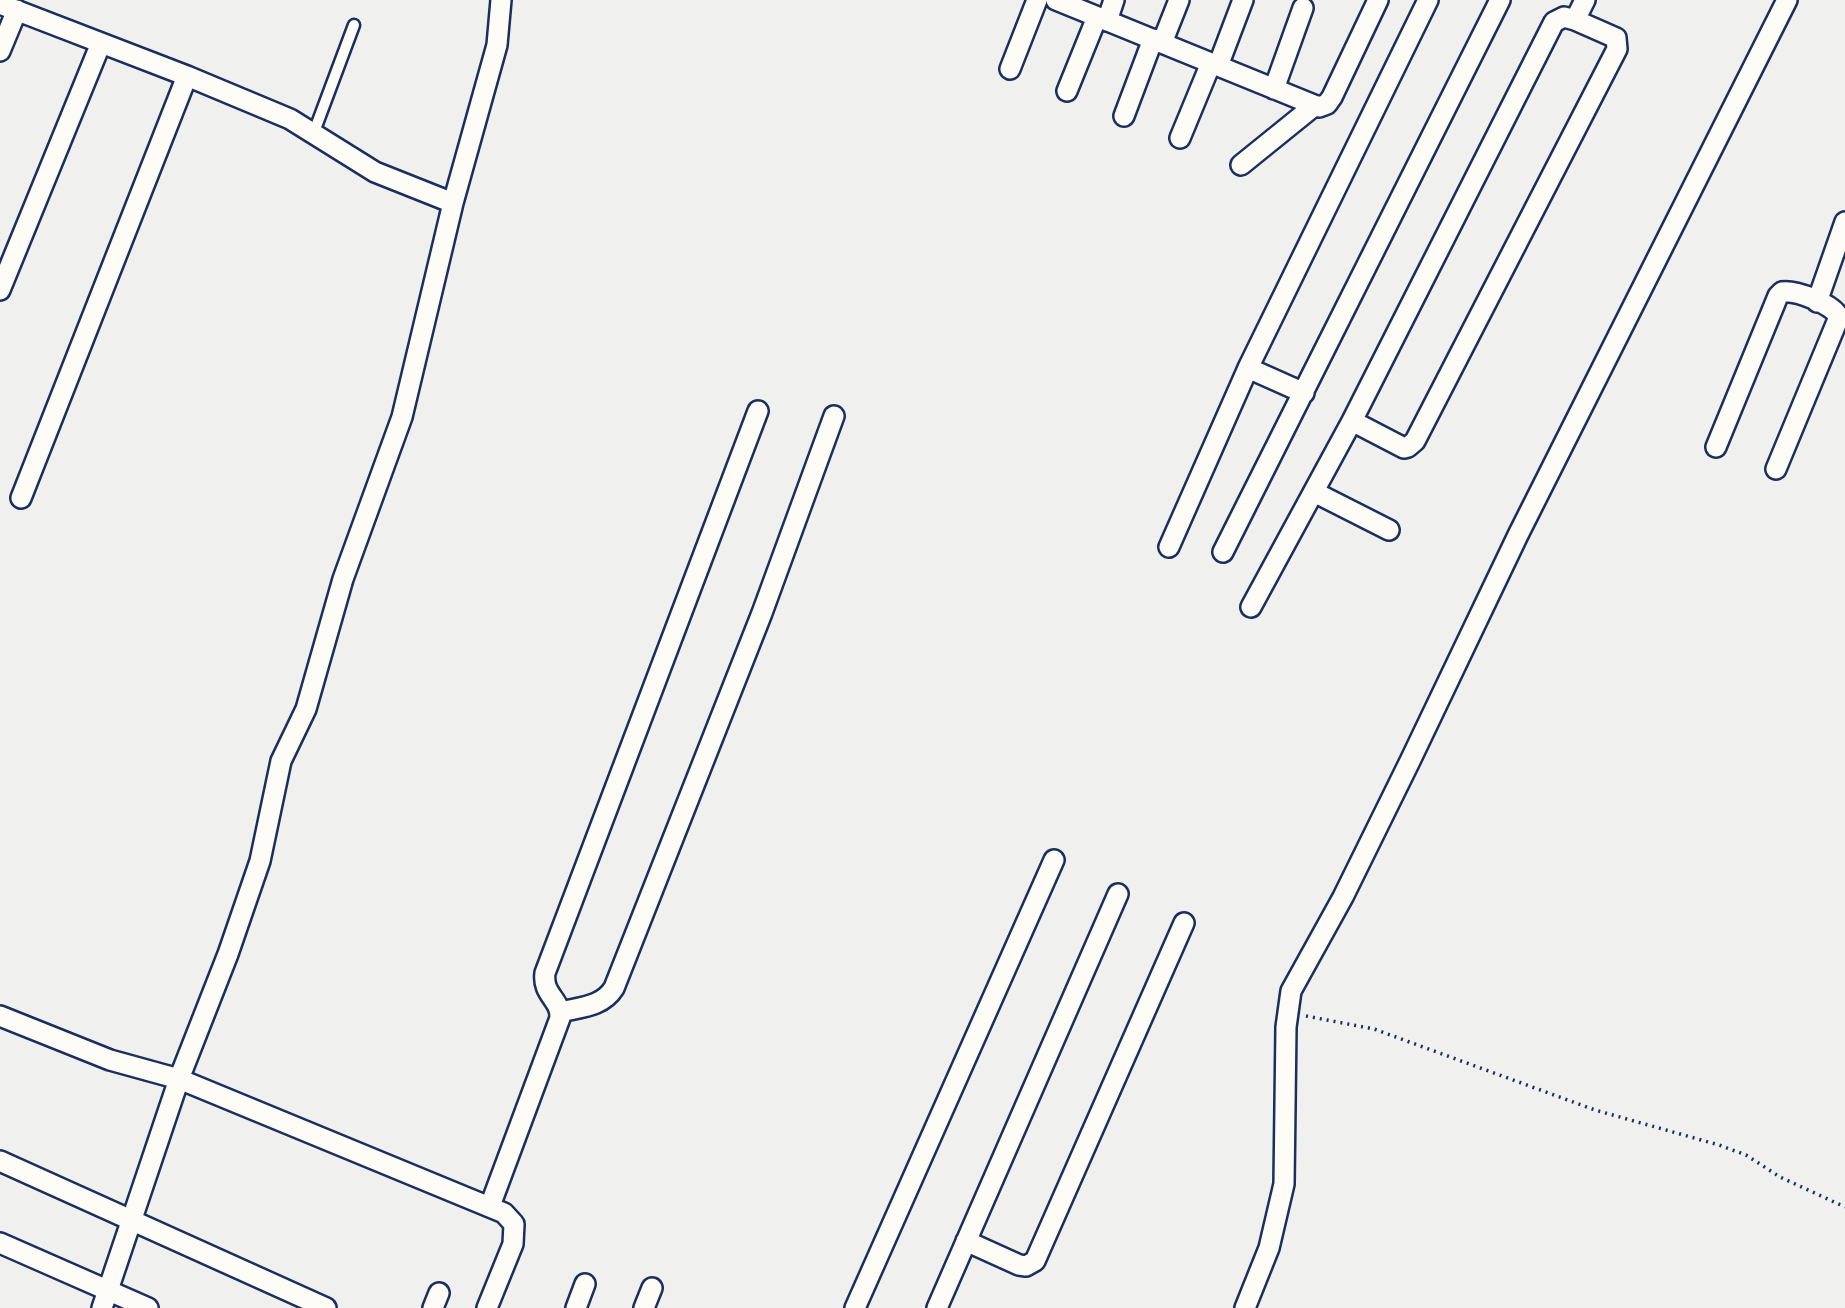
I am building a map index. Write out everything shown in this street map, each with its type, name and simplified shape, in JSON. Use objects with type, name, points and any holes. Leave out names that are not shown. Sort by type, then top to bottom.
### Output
[{"type":"street","points":[[105,1299],[179,1079],[228,954],[260,861],[281,761],[306,709],[343,579],[402,417],[453,204],[497,45],[501,0]]},
{"type":"street","points":[[1010,69],[1037,0]]},
{"type":"street","points":[[1056,0],[1314,106],[1324,106],[1332,97],[1378,0]]},
{"type":"street","points":[[1067,91],[1114,0]]},
{"type":"street","points":[[1124,116],[1179,0]]},
{"type":"street","points":[[1180,138],[1243,0]]},
{"type":"street","points":[[1169,547],[1248,368],[1428,0]]},
{"type":"street","points":[[1223,552],[1500,0]]},
{"type":"street","points":[[1575,20],[1585,0]]},
{"type":"street","points":[[1245,1308],[1269,1248],[1284,1184],[1287,1012],[1291,991],[1343,897],[1518,535],[1787,0]]},
{"type":"street","points":[[0,51],[8,7],[290,119],[375,172],[453,204]]},
{"type":"street","points":[[1274,89],[1303,8]]},
{"type":"street","points":[[1251,607],[1352,421],[1554,22],[1564,17],[1616,38],[1617,49],[1415,441],[1404,448],[1352,421]]},
{"type":"street","points":[[0,290],[101,43]]},
{"type":"street","points":[[21,498],[187,76]]},
{"type":"street","points":[[1241,165],[1314,106]]},
{"type":"street","points":[[1817,302],[1845,222]]},
{"type":"street","points":[[1716,447],[1778,296],[1782,292],[1795,292],[1837,312],[1838,322],[1776,469]]},
{"type":"street","points":[[1248,368],[1304,393]]},
{"type":"street","points":[[490,1206],[560,1018],[560,1012],[545,988],[545,973],[758,411]]},
{"type":"street","points":[[560,1012],[600,1002],[606,999],[614,988],[762,613],[834,416]]},
{"type":"street","points":[[1314,492],[1388,530]]},
{"type":"street","points":[[855,1308],[1054,860]]},
{"type":"street","points":[[937,1308],[1118,894]]},
{"type":"street","points":[[966,1241],[1019,1265],[1026,1266],[1035,1261],[1184,923]]},
{"type":"street","points":[[0,1016],[110,1060],[179,1079],[490,1206],[510,1218],[515,1233],[488,1308]]},
{"type":"street","points":[[0,1161],[326,1308]]},
{"type":"street","points":[[0,1243],[105,1299],[148,1308]]},
{"type":"street","points":[[576,1308],[585,1284]]},
{"type":"street","points":[[644,1308],[652,1287]]},
{"type":"lane","points":[[314,132],[354,25]]},
{"type":"path","points":[[1287,1012],[1374,1030],[1595,1110],[1719,1145],[1746,1155],[1780,1177],[1845,1207]]}]
